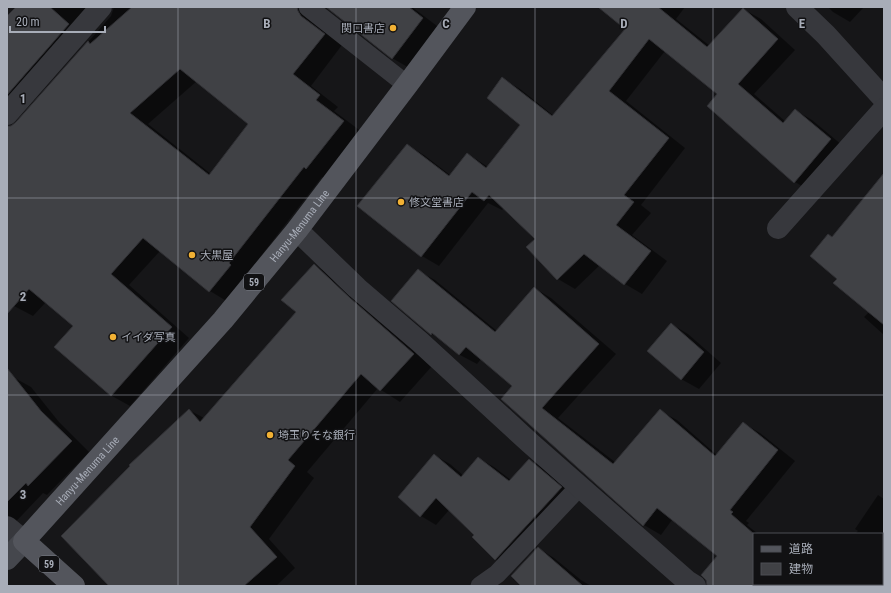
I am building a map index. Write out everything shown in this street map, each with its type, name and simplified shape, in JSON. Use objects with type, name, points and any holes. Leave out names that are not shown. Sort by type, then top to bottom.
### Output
[{"type":"main road","name":"Hanyu-Menuma Line","points":[[24,541],[223,320],[296,230],[465,7]]},
{"type":"main road","points":[[7,559],[24,541]]},
{"type":"main road","name":"59","points":[[24,541],[74,586]]},
{"type":"street","points":[[7,114],[101,7]]},
{"type":"street","points":[[797,7],[826,35],[884,99]]},
{"type":"street","points":[[778,228],[884,109]]},
{"type":"street","points":[[296,230],[357,288],[420,342],[694,586]]},
{"type":"street","points":[[7,527],[24,541]]},
{"type":"lane","points":[[308,7],[407,85]]},
{"type":"lane","points":[[480,586],[497,574],[580,486]]},
{"type":"building","points":[[16,7],[50,7],[69,24],[7,95],[7,16]]},
{"type":"building","points":[[132,7],[297,7],[301,16],[325,34],[293,74],[320,95],[316,100],[344,121],[306,169],[304,167],[229,263],[231,265],[209,292],[143,238],[111,274],[172,327],[111,396],[54,347],[73,326],[29,289],[7,314],[7,126],[11,126],[16,122],[88,41],[90,44]],"holes":[[[180,69],[248,124],[209,175],[130,113]]]},
{"type":"building","name":"関口書店","points":[[326,7],[409,7],[423,18],[392,59]]},
{"type":"building","points":[[598,7],[658,7],[707,47],[743,8],[778,39],[738,84],[783,123],[795,109],[831,139],[794,183],[707,106],[717,94],[649,39],[609,91],[669,138],[624,195],[634,202],[616,225],[651,251],[624,285],[584,254],[557,280],[526,247],[535,239],[489,195],[484,201],[472,192],[421,257],[357,206],[407,144],[449,176],[467,153],[486,168],[520,125],[487,98],[502,77],[552,116],[625,29]]},
{"type":"building","points":[[884,173],[884,325],[833,283],[837,279],[810,256],[828,234],[832,237]]},
{"type":"building","points":[[314,264],[414,354],[380,391],[361,374],[288,460],[295,466],[250,527],[277,557],[244,586],[109,586],[61,536],[130,466],[129,465],[189,409],[200,422],[296,312],[281,300]]},
{"type":"building","points":[[418,269],[495,332],[534,287],[599,344],[542,408],[613,464],[660,409],[715,456],[743,422],[778,450],[730,510],[733,512],[731,514],[753,533],[754,586],[707,586],[706,580],[701,575],[717,556],[657,508],[643,526],[501,399],[512,386],[466,347],[459,355],[432,333],[431,335],[391,301]]},
{"type":"building","points":[[671,323],[704,352],[681,380],[647,351]]},
{"type":"building","points":[[7,368],[41,411],[72,441],[28,486],[26,483],[7,502]]},
{"type":"building","points":[[434,454],[461,477],[478,457],[509,481],[529,459],[562,487],[495,560],[472,537],[474,535],[436,498],[420,517],[398,497]]},
{"type":"building","points":[[538,547],[583,586],[521,586],[511,576]]},
{"type":"place","name":"関口書店","points":[[393,28]]},
{"type":"place","name":"修文堂書店","points":[[401,202]]},
{"type":"place","name":"大黒屋","points":[[192,255]]},
{"type":"place","name":"イイダ写真","points":[[113,337]]},
{"type":"place","name":"埼玉りそな銀行","points":[[270,435]]}]
